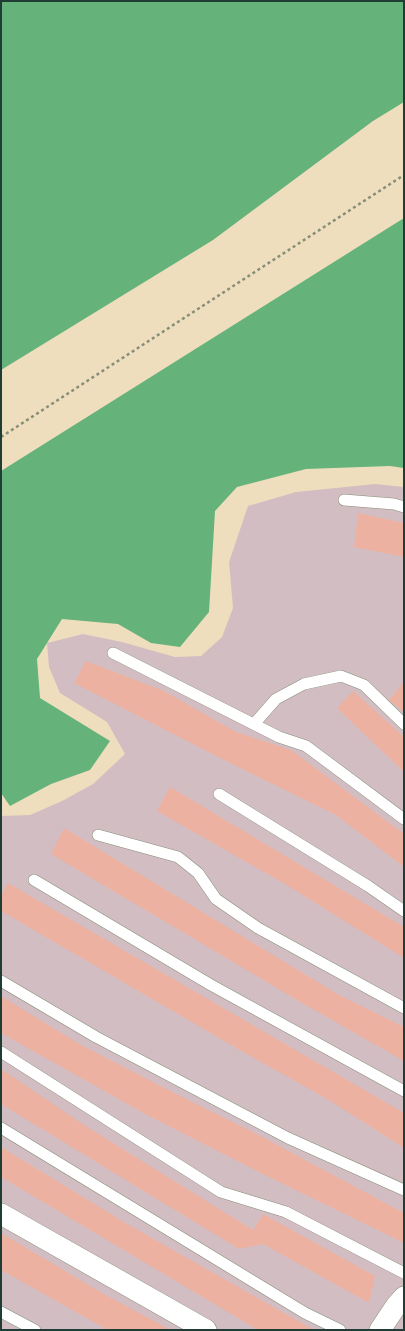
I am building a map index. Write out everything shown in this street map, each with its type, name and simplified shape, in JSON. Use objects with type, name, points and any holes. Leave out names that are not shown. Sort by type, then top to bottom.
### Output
[{"type":"street","points":[[1,1214],[206,1330]]},
{"type":"street","points":[[380,1330],[404,1296]]},
{"type":"lane","points":[[344,500],[394,504],[404,507]]},
{"type":"lane","points":[[113,653],[279,737],[306,746],[404,819]]},
{"type":"lane","points":[[254,724],[276,699],[304,684],[341,676],[364,685],[404,724]]},
{"type":"lane","points":[[219,794],[368,886],[404,911]]},
{"type":"lane","points":[[98,835],[178,857],[198,873],[216,899],[258,928],[404,1008]]},
{"type":"lane","points":[[34,880],[211,985],[404,1091]]},
{"type":"lane","points":[[1,981],[96,1037],[274,1130],[404,1190]]},
{"type":"lane","points":[[1,1052],[220,1192],[286,1212],[404,1273]]},
{"type":"lane","points":[[1,1128],[305,1313],[340,1330]]},
{"type":"lane","points":[[1,1312],[34,1330]]},
{"type":"path","points":[[1,437],[404,175]]},
{"type":"shaded area","points":[[375,484],[404,487],[404,1330],[1,1330],[1,816],[30,815],[62,801],[93,784],[125,754],[107,722],[60,693],[49,667],[47,643],[83,634],[122,642],[175,657],[201,656],[222,637],[233,608],[229,562],[248,506],[296,492]]},
{"type":"green space","points":[[1,1],[404,1],[404,102],[373,121],[213,240],[1,370]]},
{"type":"green space","points":[[404,218],[404,468],[390,466],[306,469],[237,487],[215,511],[209,612],[180,647],[151,643],[118,624],[62,619],[37,659],[40,698],[110,741],[90,770],[51,784],[10,806],[1,793],[1,471]]},
{"type":"building","points":[[358,513],[404,523],[404,557],[354,547]]},
{"type":"building","points":[[86,661],[164,691],[236,732],[291,750],[404,834],[404,867],[336,815],[228,762],[74,683]]},
{"type":"building","points":[[404,682],[404,712],[389,700]]},
{"type":"building","points":[[353,691],[404,737],[404,772],[337,708]]},
{"type":"building","points":[[170,787],[404,927],[404,958],[285,884],[157,811]]},
{"type":"building","points":[[64,828],[339,995],[404,1027],[404,1061],[302,1003],[51,854]]},
{"type":"building","points":[[8,883],[404,1113],[404,1148],[329,1100],[245,1053],[1,911],[1,896]]},
{"type":"building","points":[[1,996],[81,1045],[255,1133],[404,1213],[404,1243],[147,1115],[1,1033]]},
{"type":"building","points":[[1,1069],[84,1125],[253,1230],[263,1214],[375,1276],[369,1303],[263,1244],[239,1249],[1,1104]]},
{"type":"building","points":[[1,1147],[129,1225],[314,1330],[258,1330],[1,1177]]},
{"type":"building","points":[[1,1233],[102,1293],[171,1330],[108,1330],[1,1270]]}]
